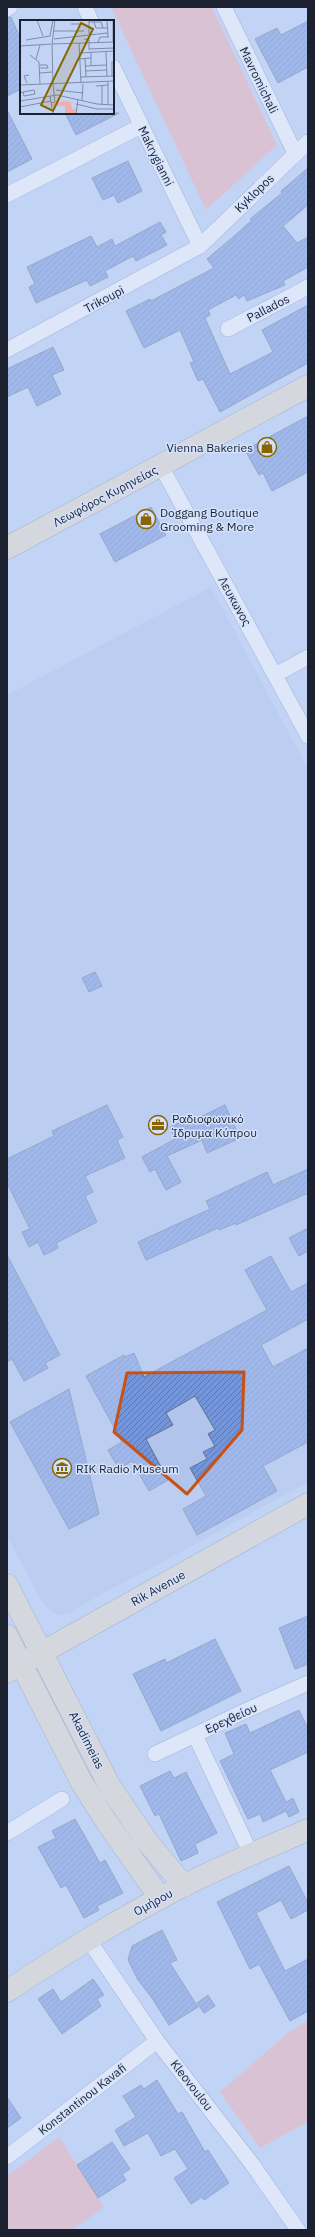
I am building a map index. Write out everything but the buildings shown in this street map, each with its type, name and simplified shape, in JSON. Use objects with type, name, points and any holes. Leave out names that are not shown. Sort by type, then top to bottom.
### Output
[{"type":"street","points":[[85,7],[91,20]]},
{"type":"street","name":"Mavromichali","points":[[224,7],[295,153]]},
{"type":"street","name":"Makrygianni","points":[[114,69],[200,246]]},
{"type":"street","points":[[7,194],[141,126]]},
{"type":"street","name":"Kyklopos","points":[[200,246],[308,142]]},
{"type":"street","name":"Trikoupi","points":[[7,350],[200,246]]},
{"type":"street","name":"Pallados","points":[[228,328],[308,287]]},
{"type":"street","name":"Λεωφόρος Κυρηνείας","points":[[7,548],[308,386]]},
{"type":"street","name":"Λευκωνος","points":[[161,466],[308,736]]},
{"type":"street","points":[[275,675],[308,657]]},
{"type":"street","name":"Rik Avenue","points":[[14,1668],[308,1504]]},
{"type":"street","name":"Akadimeias","points":[[7,1585],[43,1652],[109,1784],[146,1840],[184,1886]]},
{"type":"street","name":"Akadimeias","points":[[7,1636],[14,1668],[106,1821],[160,1898]]},
{"type":"street","name":"Ερεχθείου","points":[[155,1754],[308,1683]]},
{"type":"street","points":[[195,1735],[251,1854]]},
{"type":"street","points":[[7,1833],[62,1799]]},
{"type":"street","name":"Ομήρου","points":[[7,1991],[88,1939],[160,1898],[251,1854],[308,1830]]},
{"type":"street","name":"Kleovoulou","points":[[88,1939],[157,2041],[247,2158],[298,2230]]},
{"type":"street","name":"Konstantinou Kavafi","points":[[7,2157],[157,2041]]},
{"type":"highlighted area","points":[[244,1372],[242,1430],[187,1494],[114,1432],[127,1373]]},
{"type":"shaded area","points":[[111,7],[212,7],[277,145],[206,210]]},
{"type":"shaded area","name":"Ραδιοφωνικό Ίδρυμα Κύπρου","points":[[211,587],[308,769],[308,1482],[152,1568],[103,1593],[69,1614],[57,1615],[43,1604],[7,1536],[7,695]]},
{"type":"shaded area","points":[[308,2021],[308,2122],[260,2148],[220,2092],[289,2032]]},
{"type":"shaded area","points":[[59,2137],[104,2207],[72,2230],[7,2230],[7,2176]]},
{"type":"place","name":"Vienna Bakeries","points":[[267,447]]},
{"type":"place","name":"Doggang Boutique Grooming & More","points":[[146,519]]},
{"type":"place","name":"Ραδιοφωνικό Ίδρυμα Κύπρου","points":[[158,1125]]},
{"type":"place","name":"RIK Radio Museum","points":[[62,1468]]}]
